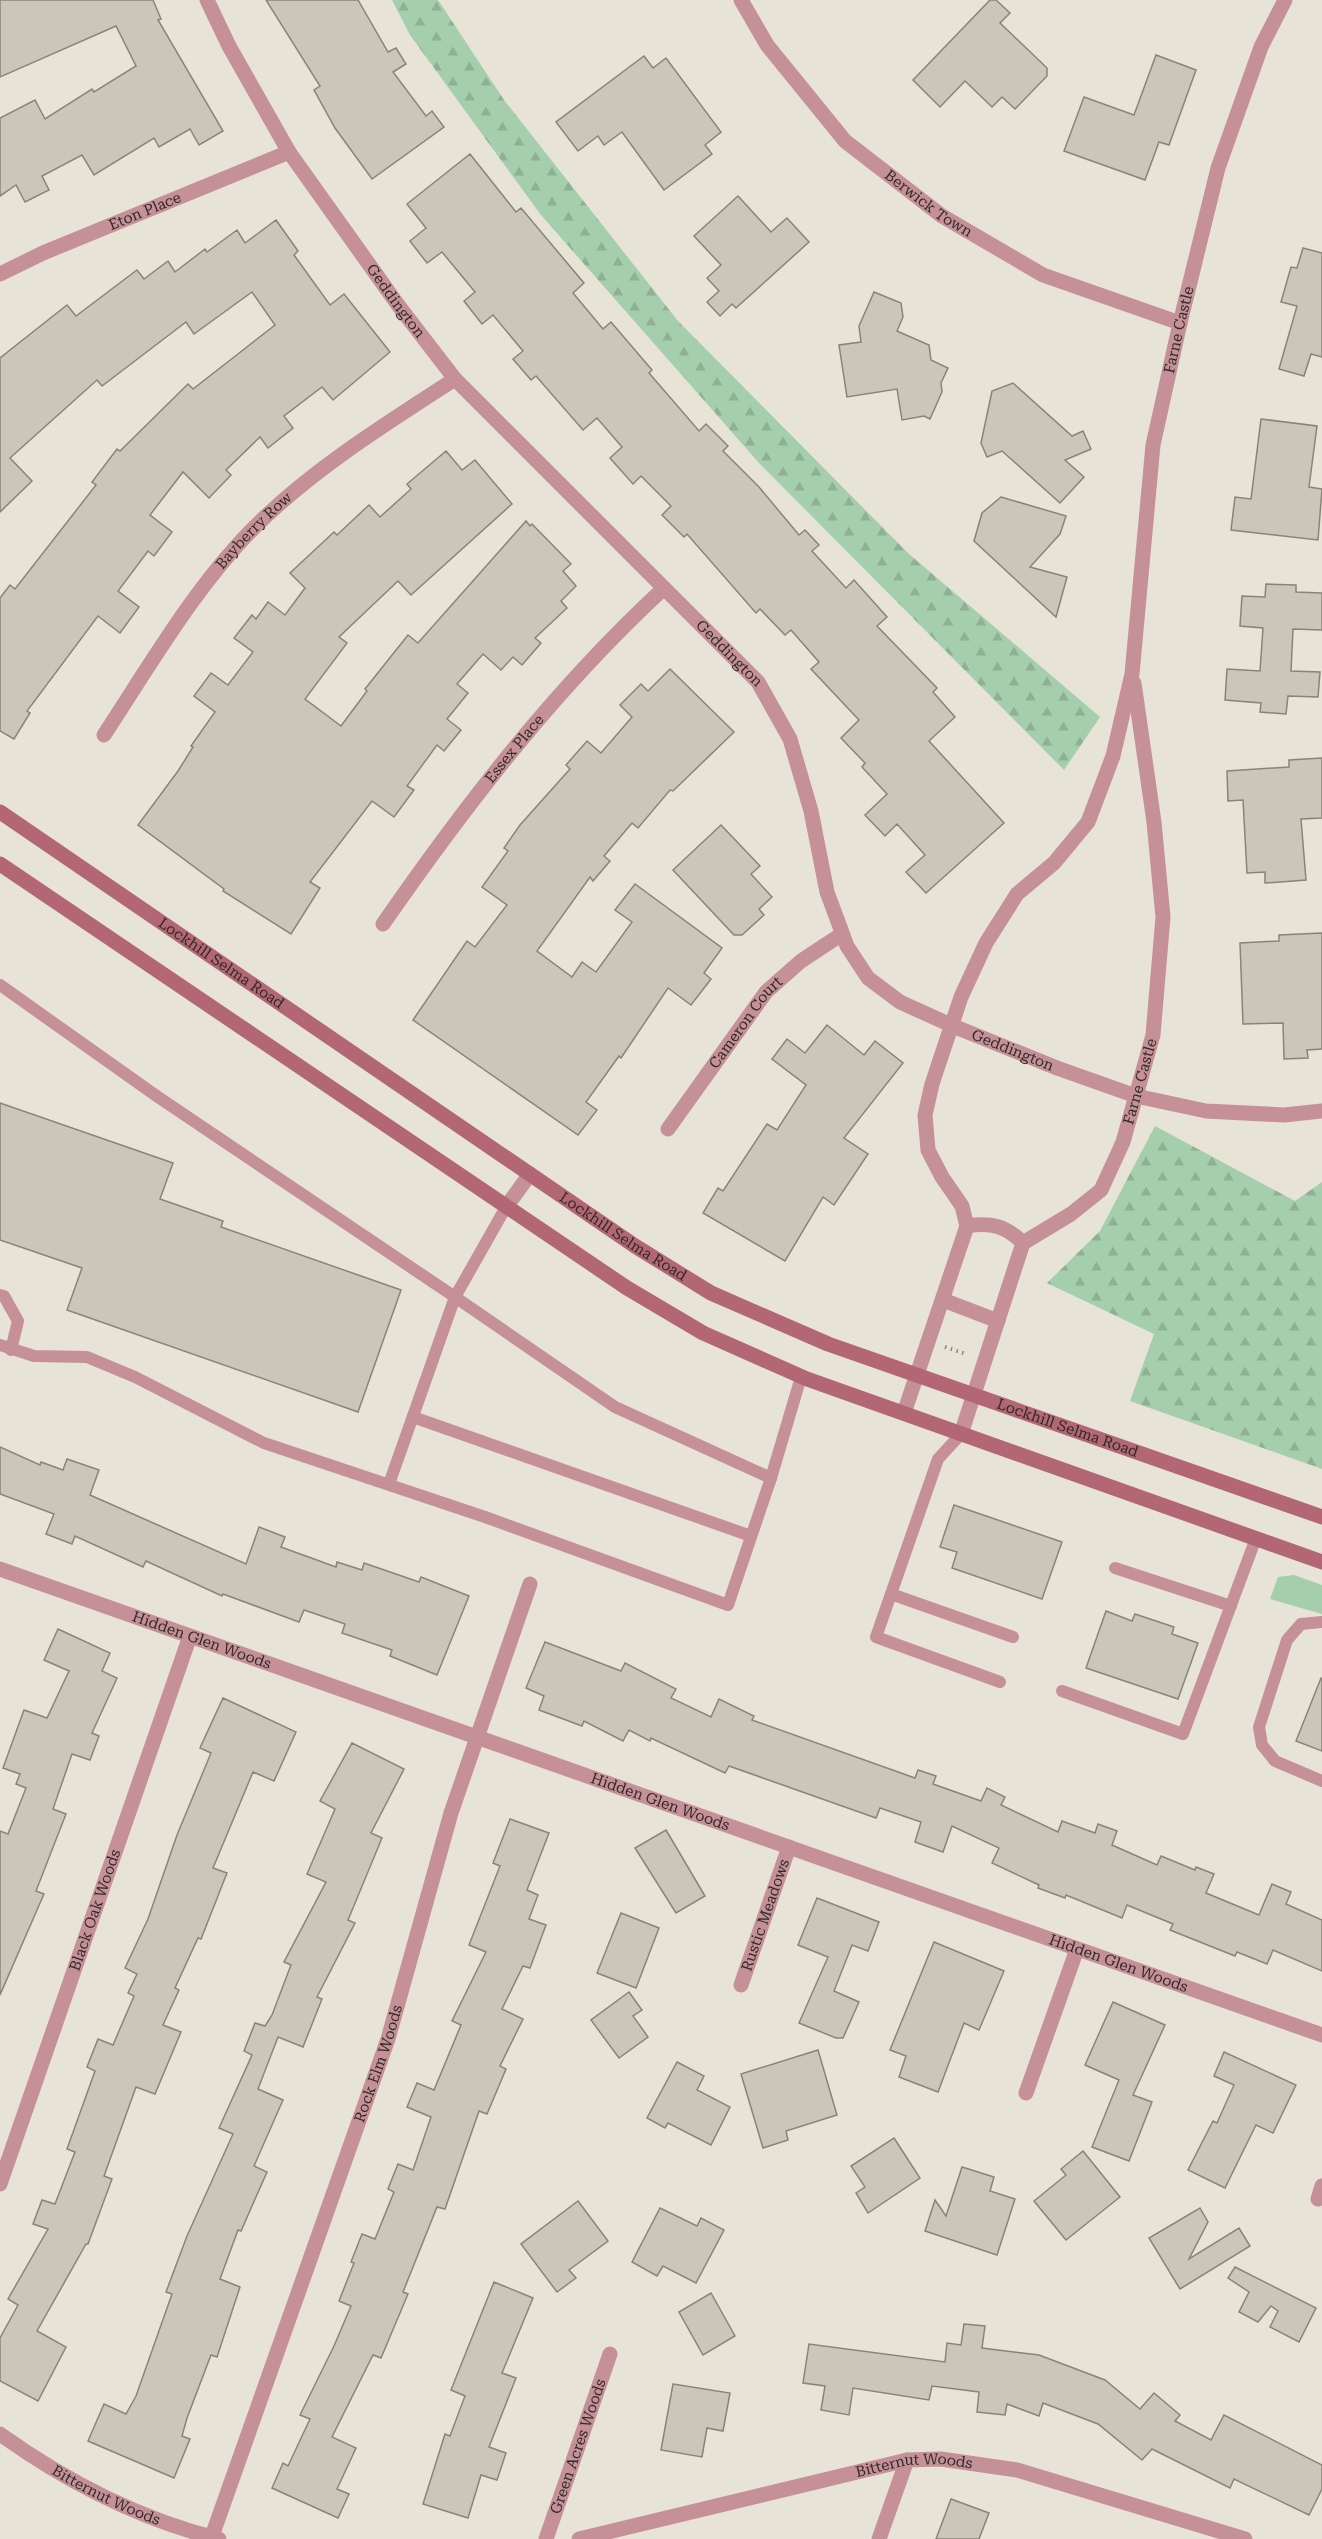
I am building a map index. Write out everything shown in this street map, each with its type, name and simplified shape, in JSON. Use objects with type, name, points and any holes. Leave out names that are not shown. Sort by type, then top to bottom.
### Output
[{"type":"main road","name":"Lockhill Selma Road","points":[[0,812],[635,1246],[711,1293],[809,1336],[915,1375],[1322,1517]]},
{"type":"main road","points":[[0,864],[627,1288],[703,1333],[801,1377],[1322,1562]]},
{"type":"street","name":"Geddington","points":[[207,0],[229,46],[289,152],[398,305],[455,379],[758,682],[790,739],[811,811],[827,892],[842,934],[868,978],[900,1002],[953,1026],[1136,1096],[1206,1111],[1284,1115],[1322,1111]]},
{"type":"street","name":"Berwick Town","points":[[741,0],[767,45],[845,141],[942,216],[1043,275],[1180,323]]},
{"type":"street","name":"Farne Castle","points":[[967,1226],[962,1206],[942,1177],[928,1150],[925,1115],[932,1084],[962,997],[986,943],[1017,894],[1054,863],[1088,822],[1113,756],[1132,674],[1153,445],[1180,323],[1218,168],[1262,47],[1285,0]]},
{"type":"street","name":"Eton Place","points":[[0,274],[43,253],[289,152]]},
{"type":"street","name":"Bayberry Row","points":[[104,735],[179,621],[228,558],[263,519],[324,466],[455,379]]},
{"type":"street","name":"Essex Place","points":[[383,924],[452,827],[572,680],[663,589]]},
{"type":"street","name":"Farne Castle","points":[[1023,1243],[1071,1214],[1101,1190],[1123,1142],[1153,1035],[1163,917],[1154,822],[1132,674]]},
{"type":"street","name":"Cameron Court","points":[[668,1129],[766,992],[801,961],[842,934]]},
{"type":"street","points":[[506,1207],[530,1174]]},
{"type":"street","points":[[904,1413],[967,1226],[988,1222],[1010,1230],[1023,1243],[961,1434]]},
{"type":"street","points":[[943,1300],[998,1321]]},
{"type":"street","name":"Hidden Glen Woods","points":[[0,1569],[1322,2035]]},
{"type":"street","name":"Rock Elm Woods","points":[[214,2538],[388,2038],[450,1813],[530,1584]]},
{"type":"street","name":"Black Oak Woods","points":[[0,2184],[190,1636]]},
{"type":"street","name":"Rustic Meadows","points":[[741,1985],[789,1847]]},
{"type":"street","points":[[1026,2093],[1077,1948]]},
{"type":"street","name":"Green Acres Woods","points":[[546,2539],[610,2354]]},
{"type":"street","name":"Bitternut Woods","points":[[0,2434],[37,2460],[96,2494],[159,2521],[214,2538]]},
{"type":"street","name":"Bitternut Woods","points":[[579,2539],[907,2460],[941,2459],[1017,2470],[1222,2535],[1245,2539]]},
{"type":"street","points":[[879,2539],[907,2460]]},
{"type":"lane","points":[[0,985],[158,1097],[615,1407],[771,1478]]},
{"type":"lane","points":[[389,1484],[455,1297],[506,1207]]},
{"type":"lane","points":[[0,1295],[4,1296],[18,1321],[6,1347],[34,1356],[87,1357],[135,1377],[264,1443],[389,1484],[728,1605],[771,1478],[801,1377]]},
{"type":"lane","points":[[412,1417],[751,1536]]},
{"type":"lane","points":[[961,1434],[938,1459],[876,1637],[1000,1682]]},
{"type":"lane","points":[[1062,1691],[1183,1734],[1256,1538]]},
{"type":"lane","points":[[1115,1568],[1231,1606]]},
{"type":"lane","points":[[891,1594],[1013,1637]]},
{"type":"lane","points":[[1322,1622],[1301,1624],[1287,1640],[1259,1726],[1262,1745],[1275,1761],[1322,1781]]},
{"type":"path","points":[[944,1347],[968,1355]]},
{"type":"green space","points":[[392,0],[438,0],[504,100],[678,321],[909,554],[1100,717],[1064,770],[759,463],[541,215],[410,35]]},
{"type":"green space","points":[[1155,1126],[1295,1201],[1322,1182],[1322,1469],[1130,1401],[1154,1334],[1047,1283],[1100,1231]]},
{"type":"green space","points":[[1294,1575],[1322,1585],[1322,1614],[1270,1599],[1278,1577]]},
{"type":"building","points":[[0,0],[153,0],[161,19],[158,20],[223,131],[199,145],[190,129],[159,147],[154,138],[94,175],[82,155],[42,176],[49,190],[25,202],[16,185],[0,196],[0,118],[35,100],[45,119],[92,89],[94,92],[136,66],[116,26],[0,77]]},
{"type":"building","points":[[266,0],[358,0],[388,52],[396,48],[406,64],[393,72],[426,116],[432,111],[444,127],[372,179],[335,128],[314,90],[320,86]]},
{"type":"building","points":[[990,0],[996,0],[1010,13],[1000,23],[1047,68],[1047,76],[1015,109],[1002,97],[992,107],[965,81],[940,107],[913,80]]},
{"type":"building","points":[[1156,55],[1196,70],[1169,145],[1159,142],[1145,180],[1064,151],[1084,97],[1134,115]]},
{"type":"building","points":[[644,56],[653,68],[666,58],[721,132],[705,145],[712,154],[664,190],[622,132],[604,145],[598,136],[578,151],[556,122]]},
{"type":"building","points":[[470,154],[516,212],[521,208],[584,283],[573,293],[603,329],[611,322],[652,370],[649,373],[699,431],[706,424],[728,446],[723,451],[759,487],[799,535],[805,530],[819,545],[812,551],[846,588],[854,580],[887,617],[877,626],[937,688],[933,692],[955,717],[929,741],[1004,823],[926,893],[906,872],[925,855],[897,824],[885,836],[865,815],[887,794],[862,767],[865,763],[841,738],[859,720],[811,669],[819,662],[791,630],[785,635],[760,609],[756,613],[687,534],[684,537],[662,515],[671,506],[641,476],[633,484],[610,458],[622,447],[597,418],[583,430],[536,376],[531,380],[513,359],[523,351],[493,315],[482,324],[464,301],[475,292],[442,252],[427,263],[410,241],[426,228],[407,204]]},
{"type":"building","points":[[738,196],[771,232],[787,218],[809,242],[736,308],[732,304],[720,316],[707,302],[719,291],[707,278],[721,265],[694,236]]},
{"type":"building","points":[[276,220],[298,251],[294,255],[330,305],[344,294],[390,352],[333,400],[322,387],[284,416],[293,428],[268,448],[260,437],[226,470],[231,475],[209,498],[183,472],[150,515],[172,532],[154,556],[148,551],[118,591],[139,607],[120,633],[98,616],[27,711],[30,713],[14,739],[0,731],[0,598],[10,585],[15,589],[96,485],[92,482],[117,449],[120,451],[188,384],[193,389],[275,325],[252,292],[194,334],[186,322],[102,386],[97,380],[10,458],[32,481],[0,512],[0,358],[67,305],[76,316],[137,270],[144,279],[168,261],[175,272],[205,249],[207,252],[237,230],[245,243]]},
{"type":"building","points":[[1303,248],[1322,253],[1322,357],[1311,354],[1304,376],[1279,369],[1297,306],[1281,302],[1291,267],[1297,268]]},
{"type":"building","points":[[874,292],[901,303],[903,317],[897,331],[929,345],[931,360],[948,368],[941,383],[942,392],[930,419],[924,416],[902,420],[897,389],[847,397],[839,345],[861,342],[859,326]]},
{"type":"building","points":[[1013,383],[1072,436],[1083,431],[1091,449],[1065,460],[1084,477],[1060,503],[1002,451],[987,457],[981,443],[992,391]]},
{"type":"building","points":[[1261,419],[1317,426],[1309,487],[1322,489],[1318,540],[1231,530],[1235,497],[1251,499]]},
{"type":"building","points":[[446,451],[462,470],[475,460],[512,504],[411,595],[398,581],[339,637],[347,643],[305,699],[341,726],[367,691],[365,689],[408,635],[418,643],[526,521],[530,526],[532,524],[571,564],[563,571],[576,586],[561,601],[567,608],[535,638],[541,643],[522,665],[513,657],[501,670],[483,654],[457,684],[468,693],[447,719],[461,730],[444,751],[437,745],[407,786],[414,790],[394,817],[372,801],[310,882],[320,888],[291,934],[223,891],[224,889],[138,825],[178,771],[193,747],[191,746],[215,712],[194,696],[211,673],[228,685],[253,652],[234,638],[252,615],[256,619],[268,602],[285,615],[305,588],[290,573],[334,532],[337,535],[369,505],[380,517],[411,489],[407,484]]},
{"type":"building","points":[[1001,497],[1066,516],[1060,534],[1030,567],[1067,577],[1056,617],[974,541],[982,513]]},
{"type":"building","points":[[1266,584],[1296,585],[1296,592],[1322,593],[1322,630],[1293,629],[1291,671],[1320,672],[1318,697],[1288,696],[1286,714],[1260,712],[1261,703],[1225,700],[1227,669],[1260,671],[1263,628],[1240,626],[1242,596],[1265,597]]},
{"type":"building","points":[[670,669],[734,732],[673,791],[670,790],[638,828],[632,823],[604,856],[610,861],[593,881],[590,877],[537,951],[572,977],[582,962],[596,972],[632,922],[615,910],[635,884],[722,948],[704,973],[711,979],[691,1005],[668,988],[621,1058],[619,1056],[586,1102],[597,1110],[578,1135],[413,1020],[467,941],[475,947],[507,905],[482,887],[508,851],[504,848],[520,825],[570,769],[566,765],[587,741],[601,753],[632,717],[620,705],[641,684],[648,691]]},
{"type":"building","points":[[1322,758],[1322,818],[1301,819],[1306,880],[1265,883],[1265,872],[1247,873],[1243,800],[1228,801],[1227,771],[1289,767],[1289,760]]},
{"type":"building","points":[[721,825],[760,866],[751,874],[772,897],[759,909],[764,915],[742,935],[734,935],[673,870]]},
{"type":"building","points":[[1322,933],[1322,1049],[1307,1050],[1308,1058],[1284,1059],[1283,1023],[1243,1024],[1240,943],[1279,941],[1279,935]]},
{"type":"building","points":[[827,1025],[864,1055],[875,1041],[903,1063],[844,1138],[868,1154],[834,1205],[823,1197],[785,1261],[703,1213],[718,1188],[723,1191],[767,1124],[777,1130],[806,1085],[772,1059],[787,1039],[805,1053]]},
{"type":"building","points":[[0,1103],[173,1163],[160,1199],[223,1221],[221,1227],[401,1290],[358,1412],[67,1310],[82,1268],[0,1240]]},
{"type":"building","points":[[0,1447],[40,1465],[41,1462],[63,1470],[67,1459],[99,1470],[90,1495],[246,1564],[259,1527],[285,1537],[281,1547],[336,1567],[337,1562],[362,1570],[364,1563],[419,1582],[421,1577],[469,1596],[437,1675],[390,1656],[392,1650],[342,1633],[345,1624],[304,1610],[299,1622],[223,1594],[222,1596],[146,1561],[143,1567],[75,1536],[72,1544],[46,1534],[54,1514],[0,1494]]},
{"type":"building","points":[[954,1505],[1062,1542],[1042,1599],[952,1568],[957,1552],[940,1547]]},
{"type":"building","points":[[1106,1611],[1132,1621],[1135,1614],[1174,1627],[1172,1634],[1198,1643],[1178,1699],[1086,1668]]},
{"type":"building","points":[[58,1629],[110,1653],[102,1671],[117,1678],[92,1733],[99,1736],[90,1760],[72,1754],[53,1809],[66,1814],[36,1891],[44,1894],[0,1995],[0,1831],[8,1834],[26,1788],[16,1784],[20,1774],[3,1768],[24,1710],[47,1718],[69,1671],[44,1660]]},
{"type":"building","points":[[545,1642],[621,1671],[625,1663],[676,1689],[671,1698],[711,1717],[719,1699],[754,1716],[752,1720],[915,1778],[918,1770],[936,1776],[933,1784],[981,1801],[987,1788],[1005,1797],[1001,1805],[1058,1832],[1062,1821],[1095,1833],[1098,1824],[1117,1831],[1112,1845],[1157,1865],[1161,1856],[1195,1870],[1196,1867],[1214,1874],[1206,1893],[1259,1915],[1272,1884],[1291,1892],[1286,1904],[1322,1920],[1322,1971],[1273,1950],[1267,1964],[1237,1952],[1235,1956],[1170,1930],[1173,1924],[1127,1905],[1122,1918],[1066,1895],[1065,1898],[1038,1888],[1039,1885],[992,1863],[999,1848],[952,1826],[943,1852],[915,1842],[921,1822],[880,1808],[876,1818],[729,1766],[725,1773],[629,1730],[623,1741],[584,1721],[582,1726],[539,1710],[544,1696],[526,1688]]},
{"type":"building","points":[[1322,1679],[1322,1751],[1296,1741]]},
{"type":"building","points":[[223,1698],[296,1732],[274,1781],[253,1772],[213,1868],[227,1873],[201,1939],[198,1938],[175,1988],[179,1990],[163,2025],[181,2032],[155,2094],[136,2087],[104,2176],[112,2179],[88,2244],[37,2331],[66,2347],[38,2401],[0,2381],[0,2338],[18,2305],[8,2299],[48,2229],[33,2224],[42,2200],[55,2204],[75,2152],[67,2149],[95,2071],[87,2067],[98,2039],[113,2045],[134,1996],[128,1993],[137,1974],[125,1968],[148,1919],[177,1835],[211,1753],[200,1748]]},
{"type":"building","points":[[352,1743],[404,1769],[371,1833],[382,1838],[348,1920],[355,1923],[317,1997],[322,1999],[303,2047],[278,2037],[258,2089],[283,2100],[254,2166],[267,2172],[241,2231],[238,2230],[220,2279],[240,2287],[217,2357],[211,2355],[187,2418],[182,2436],[190,2439],[174,2478],[88,2441],[104,2404],[126,2414],[136,2396],[172,2294],[166,2292],[187,2236],[233,2134],[219,2128],[252,2055],[244,2051],[255,2023],[265,2026],[272,2015],[291,1965],[284,1962],[326,1882],[307,1874],[335,1809],[320,1801]]},
{"type":"building","points":[[510,1819],[549,1833],[527,1890],[538,1895],[529,1919],[546,1925],[530,1968],[523,1966],[502,2009],[523,2019],[500,2066],[506,2069],[487,2114],[479,2111],[445,2209],[437,2207],[403,2292],[408,2294],[381,2358],[373,2355],[332,2437],[356,2448],[337,2489],[349,2494],[338,2518],[272,2488],[283,2463],[288,2466],[310,2419],[300,2415],[351,2306],[339,2301],[354,2263],[351,2262],[362,2234],[375,2239],[394,2192],[388,2189],[398,2164],[413,2170],[431,2117],[407,2107],[417,2083],[434,2090],[461,2025],[452,2021],[486,1952],[469,1945],[500,1866],[493,1863]]},
{"type":"building","points":[[666,1830],[705,1896],[676,1913],[635,1848]]},
{"type":"building","points":[[817,1898],[879,1922],[868,1951],[852,1945],[834,1991],[859,2002],[843,2038],[836,2038],[799,2023],[828,1957],[798,1945]]},
{"type":"building","points":[[621,1913],[659,1928],[636,1988],[597,1973]]},
{"type":"building","points":[[934,1942],[1004,1971],[979,2030],[964,2023],[938,2092],[899,2077],[906,2056],[890,2050]]},
{"type":"building","points":[[629,1992],[642,2010],[633,2016],[648,2037],[619,2058],[591,2020]]},
{"type":"building","points":[[1113,2002],[1165,2025],[1133,2095],[1152,2102],[1129,2161],[1092,2147],[1119,2080],[1085,2065]]},
{"type":"building","points":[[818,2050],[837,2115],[786,2131],[788,2140],[763,2148],[741,2074]]},
{"type":"building","points":[[1224,2052],[1296,2085],[1273,2133],[1256,2125],[1225,2188],[1188,2170],[1213,2121],[1217,2123],[1234,2085],[1214,2076]]},
{"type":"building","points":[[677,2062],[704,2076],[697,2090],[730,2107],[711,2145],[668,2123],[665,2128],[647,2118]]},
{"type":"building","points":[[894,2138],[920,2178],[868,2213],[856,2193],[865,2187],[851,2166]]},
{"type":"building","points":[[1083,2151],[1120,2197],[1066,2240],[1034,2201],[1066,2175],[1061,2169]]},
{"type":"building","points":[[962,2167],[994,2177],[990,2191],[1015,2199],[997,2255],[925,2231],[935,2200],[946,2216]]},
{"type":"building","points":[[578,2201],[608,2241],[569,2270],[576,2278],[557,2292],[521,2244]]},
{"type":"building","points":[[660,2208],[697,2226],[701,2218],[724,2230],[696,2283],[663,2266],[657,2276],[632,2262]]},
{"type":"building","points":[[1200,2208],[1208,2222],[1189,2259],[1239,2228],[1250,2246],[1180,2289],[1149,2238]]},
{"type":"building","points":[[1235,2267],[1316,2308],[1299,2342],[1270,2327],[1278,2311],[1271,2306],[1258,2322],[1239,2312],[1249,2292],[1228,2278]]},
{"type":"building","points":[[494,2282],[533,2298],[502,2373],[516,2378],[489,2447],[506,2453],[497,2480],[481,2475],[468,2518],[423,2504],[445,2434],[450,2436],[465,2396],[451,2390]]},
{"type":"building","points":[[711,2293],[735,2336],[703,2355],[679,2312]]},
{"type":"building","points":[[964,2324],[985,2326],[982,2348],[1039,2355],[1105,2380],[1140,2409],[1154,2393],[1180,2415],[1175,2421],[1211,2440],[1224,2415],[1322,2465],[1322,2489],[1309,2515],[1234,2479],[1230,2488],[1152,2449],[1142,2460],[1098,2424],[1043,2403],[1039,2416],[1007,2404],[1005,2415],[977,2412],[979,2392],[932,2386],[929,2400],[853,2388],[849,2415],[821,2410],[825,2386],[803,2383],[809,2344],[945,2362],[947,2343],[961,2345]]},
{"type":"building","points":[[673,2384],[730,2393],[723,2431],[707,2428],[702,2457],[661,2450]]},
{"type":"building","points":[[951,2499],[989,2513],[979,2539],[936,2539]]}]
